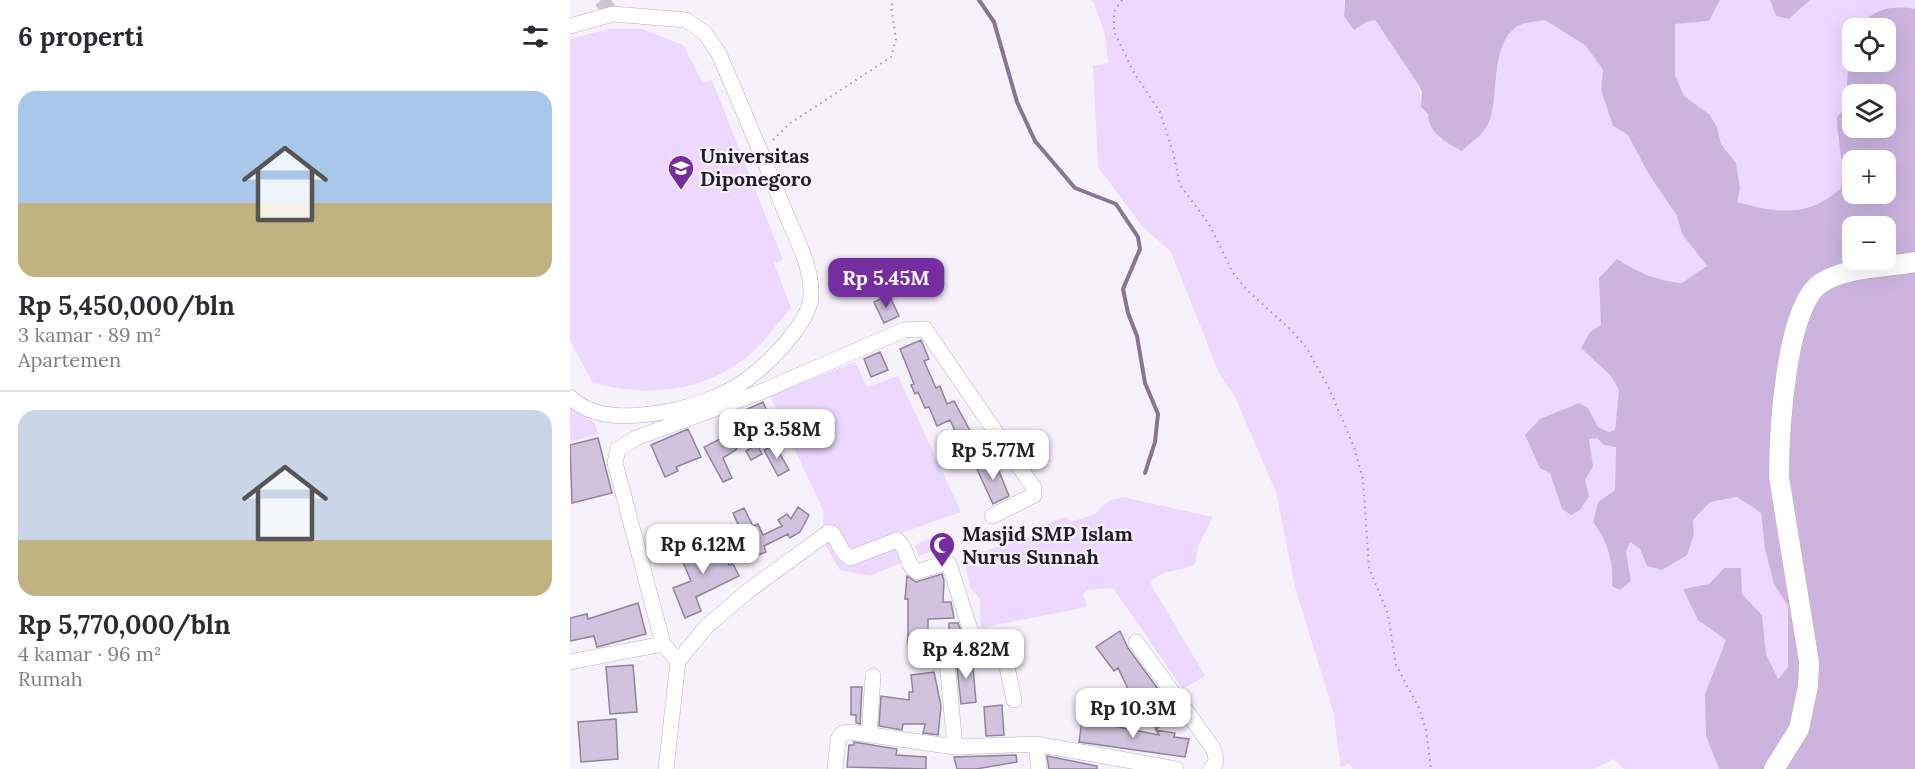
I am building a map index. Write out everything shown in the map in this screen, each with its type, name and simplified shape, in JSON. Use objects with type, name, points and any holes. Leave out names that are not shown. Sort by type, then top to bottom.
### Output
[{"type":"main road","points":[[1774,769],[1799,729],[1808,686],[1808,645],[1779,477],[1779,450],[1797,318],[1809,294],[1820,284],[1837,275],[1915,262]]},
{"type":"street","points":[[570,397],[597,412],[627,415],[657,413],[697,403],[734,386],[753,374],[798,327],[812,298],[810,275],[798,241],[719,54],[705,33],[686,20],[613,14],[572,22]]},
{"type":"street","points":[[678,661],[663,644],[615,463],[618,449],[636,438],[758,393],[904,330],[925,329],[1034,488],[1034,495],[992,516]]},
{"type":"street","points":[[666,769],[678,661],[706,627],[748,591],[829,532],[833,534],[843,552],[850,558],[897,540],[901,543],[913,570],[917,572],[944,563],[949,564],[972,635],[975,639],[995,638],[1002,643],[1014,700]]},
{"type":"street","points":[[945,641],[955,747]]},
{"type":"street","points":[[1136,642],[1213,748],[1216,758],[1215,765],[1210,769]]},
{"type":"street","points":[[570,662],[663,644]]},
{"type":"street","points":[[869,735],[873,676]]},
{"type":"street","points":[[835,769],[837,740],[842,733],[850,732],[955,747],[1036,744],[1176,769]]},
{"type":"street","points":[[1036,744],[1039,769]]},
{"type":"path","points":[[773,140],[798,118],[891,57],[896,39],[891,6],[894,0]]},
{"type":"path","points":[[1122,0],[1114,12],[1114,31],[1133,71],[1160,112],[1173,152],[1180,185],[1209,224],[1233,273],[1248,291],[1290,329],[1306,347],[1328,386],[1354,447],[1363,479],[1369,568],[1388,614],[1396,665],[1419,708],[1426,730],[1431,769]]},
{"type":"shaded area","points":[[1091,0],[1344,0],[1344,16],[1366,22],[1375,20],[1405,61],[1417,83],[1421,107],[1428,114],[1440,140],[1496,85],[1498,62],[1503,46],[1506,39],[1520,25],[1545,20],[1586,46],[1603,70],[1601,90],[1613,126],[1628,135],[1648,173],[1677,216],[1682,234],[1707,266],[1683,283],[1660,280],[1616,260],[1601,325],[1590,332],[1582,348],[1611,376],[1619,390],[1615,430],[1609,432],[1598,427],[1588,408],[1550,473],[1562,509],[1593,466],[1589,439],[1597,438],[1604,445],[1616,447],[1615,490],[1598,502],[1593,522],[1608,552],[1612,569],[1612,586],[1631,580],[1626,551],[1630,541],[1640,549],[1647,566],[1694,534],[1693,520],[1710,502],[1737,497],[1761,513],[1765,549],[1774,584],[1788,606],[1788,667],[1777,679],[1766,654],[1762,615],[1742,594],[1724,568],[1709,584],[1698,620],[1726,640],[1705,694],[1706,736],[1719,769],[1624,769],[1614,759],[1593,769],[1353,769],[1349,763],[1341,768],[1333,711],[1295,587],[1276,492],[1236,399],[1219,373],[1171,252],[1142,226],[1098,167],[1093,66],[1108,63],[1105,35]]},
{"type":"shaded area","points":[[1345,0],[1720,0],[1709,21],[1675,24],[1675,75],[1684,96],[1710,115],[1717,127],[1721,144],[1736,163],[1740,189],[1737,202],[1765,209],[1792,210],[1804,209],[1817,204],[1841,188],[1842,170],[1837,117],[1842,112],[1842,138],[1896,138],[1896,84],[1847,84],[1848,72],[1896,72],[1896,18],[1868,18],[1890,8],[1915,9],[1915,769],[1719,769],[1706,736],[1705,694],[1726,640],[1698,620],[1683,589],[1709,584],[1724,568],[1741,568],[1742,594],[1762,615],[1766,654],[1778,679],[1788,667],[1788,606],[1774,584],[1765,549],[1761,513],[1737,497],[1710,502],[1693,520],[1694,534],[1687,555],[1662,570],[1647,566],[1640,549],[1630,542],[1626,551],[1631,581],[1620,590],[1612,586],[1612,569],[1608,552],[1593,522],[1598,502],[1615,490],[1616,447],[1604,445],[1597,438],[1589,439],[1593,466],[1585,480],[1589,496],[1580,510],[1571,515],[1562,509],[1550,473],[1540,468],[1525,435],[1540,419],[1579,403],[1588,408],[1598,427],[1609,432],[1615,430],[1619,390],[1611,376],[1581,348],[1590,332],[1601,325],[1599,278],[1617,259],[1648,275],[1682,283],[1707,266],[1682,234],[1677,216],[1648,173],[1628,135],[1613,126],[1601,90],[1603,70],[1586,46],[1545,20],[1518,26],[1508,35],[1498,60],[1491,117],[1486,128],[1462,151],[1439,137],[1431,127],[1428,114],[1421,107],[1422,93],[1418,84],[1375,20],[1366,22],[1354,30],[1344,16]]},
{"type":"shaded area","points":[[1720,0],[1770,0],[1776,16],[1789,19],[1810,0],[1915,0],[1915,9],[1898,7],[1876,12],[1867,18],[1842,18],[1842,72],[1848,72],[1847,84],[1842,84],[1842,124],[1837,137],[1842,155],[1842,185],[1837,194],[1830,199],[1800,210],[1781,212],[1764,211],[1737,202],[1729,153],[1721,144],[1717,127],[1710,115],[1684,96],[1675,75],[1675,24],[1709,21]]},
{"type":"shaded area","points":[[1770,0],[1810,0],[1789,19],[1776,16]]},
{"type":"shaded area","name":"Universitas Diponegoro","points":[[608,29],[642,29],[683,45],[703,83],[712,80],[783,260],[774,263],[791,308],[761,344],[743,360],[703,381],[683,387],[639,390],[593,383],[570,341],[570,39]]},
{"type":"shaded area","points":[[855,362],[867,387],[898,376],[961,512],[898,534],[908,560],[870,576],[840,570],[822,539],[824,512],[770,396]]},
{"type":"shaded area","points":[[570,401],[595,424],[598,434],[573,441],[570,439]]},
{"type":"shaded area","points":[[1123,497],[1213,517],[1198,547],[1195,564],[1159,575],[1150,583],[1205,676],[1183,689],[1113,588],[1087,590],[1083,594],[1087,607],[981,628],[980,599],[970,587],[964,557],[1031,537],[1037,527],[1062,518],[1066,517],[1071,522],[1095,514],[1109,501]]},
{"type":"shaded area","points":[[935,537],[939,548],[919,556],[915,545]]},
{"type":"building","points":[[889,295],[899,316],[884,323],[874,302]]},
{"type":"building","points":[[921,340],[929,359],[924,361],[936,388],[940,386],[947,404],[954,401],[976,442],[953,452],[948,441],[958,437],[950,420],[937,426],[929,407],[925,408],[918,392],[915,394],[911,385],[914,384],[900,349]]},
{"type":"building","points":[[880,352],[888,370],[871,377],[864,359]]},
{"type":"building","points":[[763,402],[767,411],[739,426],[734,415]]},
{"type":"building","points":[[688,429],[701,457],[676,467],[678,471],[665,477],[651,445]]},
{"type":"building","points":[[728,435],[737,449],[723,458],[732,478],[723,482],[704,447]]},
{"type":"building","points":[[598,438],[612,493],[572,503],[570,445]]},
{"type":"building","points":[[757,445],[762,454],[751,460],[746,451]]},
{"type":"building","points":[[775,445],[789,470],[778,476],[764,450]]},
{"type":"building","points":[[994,459],[1009,496],[993,504],[976,467]]},
{"type":"building","points":[[798,507],[809,515],[800,532],[790,538],[788,534],[764,546],[766,552],[753,557],[733,513],[744,508],[753,526],[758,524],[763,535],[782,526],[778,520],[787,514],[791,519]]},
{"type":"building","points":[[720,539],[729,565],[733,564],[739,576],[696,597],[701,611],[685,618],[673,588],[691,581],[680,555]]},
{"type":"building","points":[[942,574],[943,602],[951,602],[954,618],[928,619],[928,643],[908,644],[908,599],[905,599],[907,576],[916,582]]},
{"type":"building","points":[[638,603],[646,634],[597,647],[594,636],[570,641],[570,618],[587,614],[588,619]]},
{"type":"building","points":[[949,623],[958,623],[965,641],[955,641],[949,632]]},
{"type":"building","points":[[1120,631],[1128,648],[1177,715],[1156,729],[1143,710],[1139,712],[1118,668],[1114,671],[1096,647]]},
{"type":"building","points":[[972,656],[976,702],[961,704],[956,658]]},
{"type":"building","points":[[633,665],[637,712],[610,714],[606,667]]},
{"type":"building","points":[[934,672],[941,706],[938,735],[923,733],[925,724],[903,724],[902,730],[879,726],[881,696],[909,700],[909,692],[913,692],[911,675]]},
{"type":"building","points":[[851,687],[862,687],[860,724],[856,723],[856,715],[851,715]]},
{"type":"building","points":[[1002,705],[1004,735],[986,736],[984,707]]},
{"type":"building","points":[[616,719],[618,759],[581,762],[578,722]]},
{"type":"building","points":[[1082,720],[1159,735],[1156,730],[1175,733],[1174,737],[1189,739],[1185,757],[1079,742]]},
{"type":"building","points":[[854,742],[897,749],[896,755],[926,757],[926,769],[847,767],[849,745],[854,745]]},
{"type":"building","points":[[1016,755],[1017,762],[976,769],[957,769],[954,757]]},
{"type":"building","points":[[1047,756],[1097,766],[1097,769],[1049,769]]},
{"type":"waterway","points":[[979,0],[994,22],[1017,102],[1035,141],[1075,188],[1116,204],[1138,237],[1140,249],[1123,289],[1128,313],[1137,336],[1145,383],[1158,414],[1155,442],[1145,473]]},
{"type":"tunnel","points":[[601,0],[613,14]]},
{"type":"place","name":"Universitas Diponegoro","points":[[681,191]]},
{"type":"place","name":"Masjid SMP Islam Nurus Sunnah","points":[[942,568]]}]
